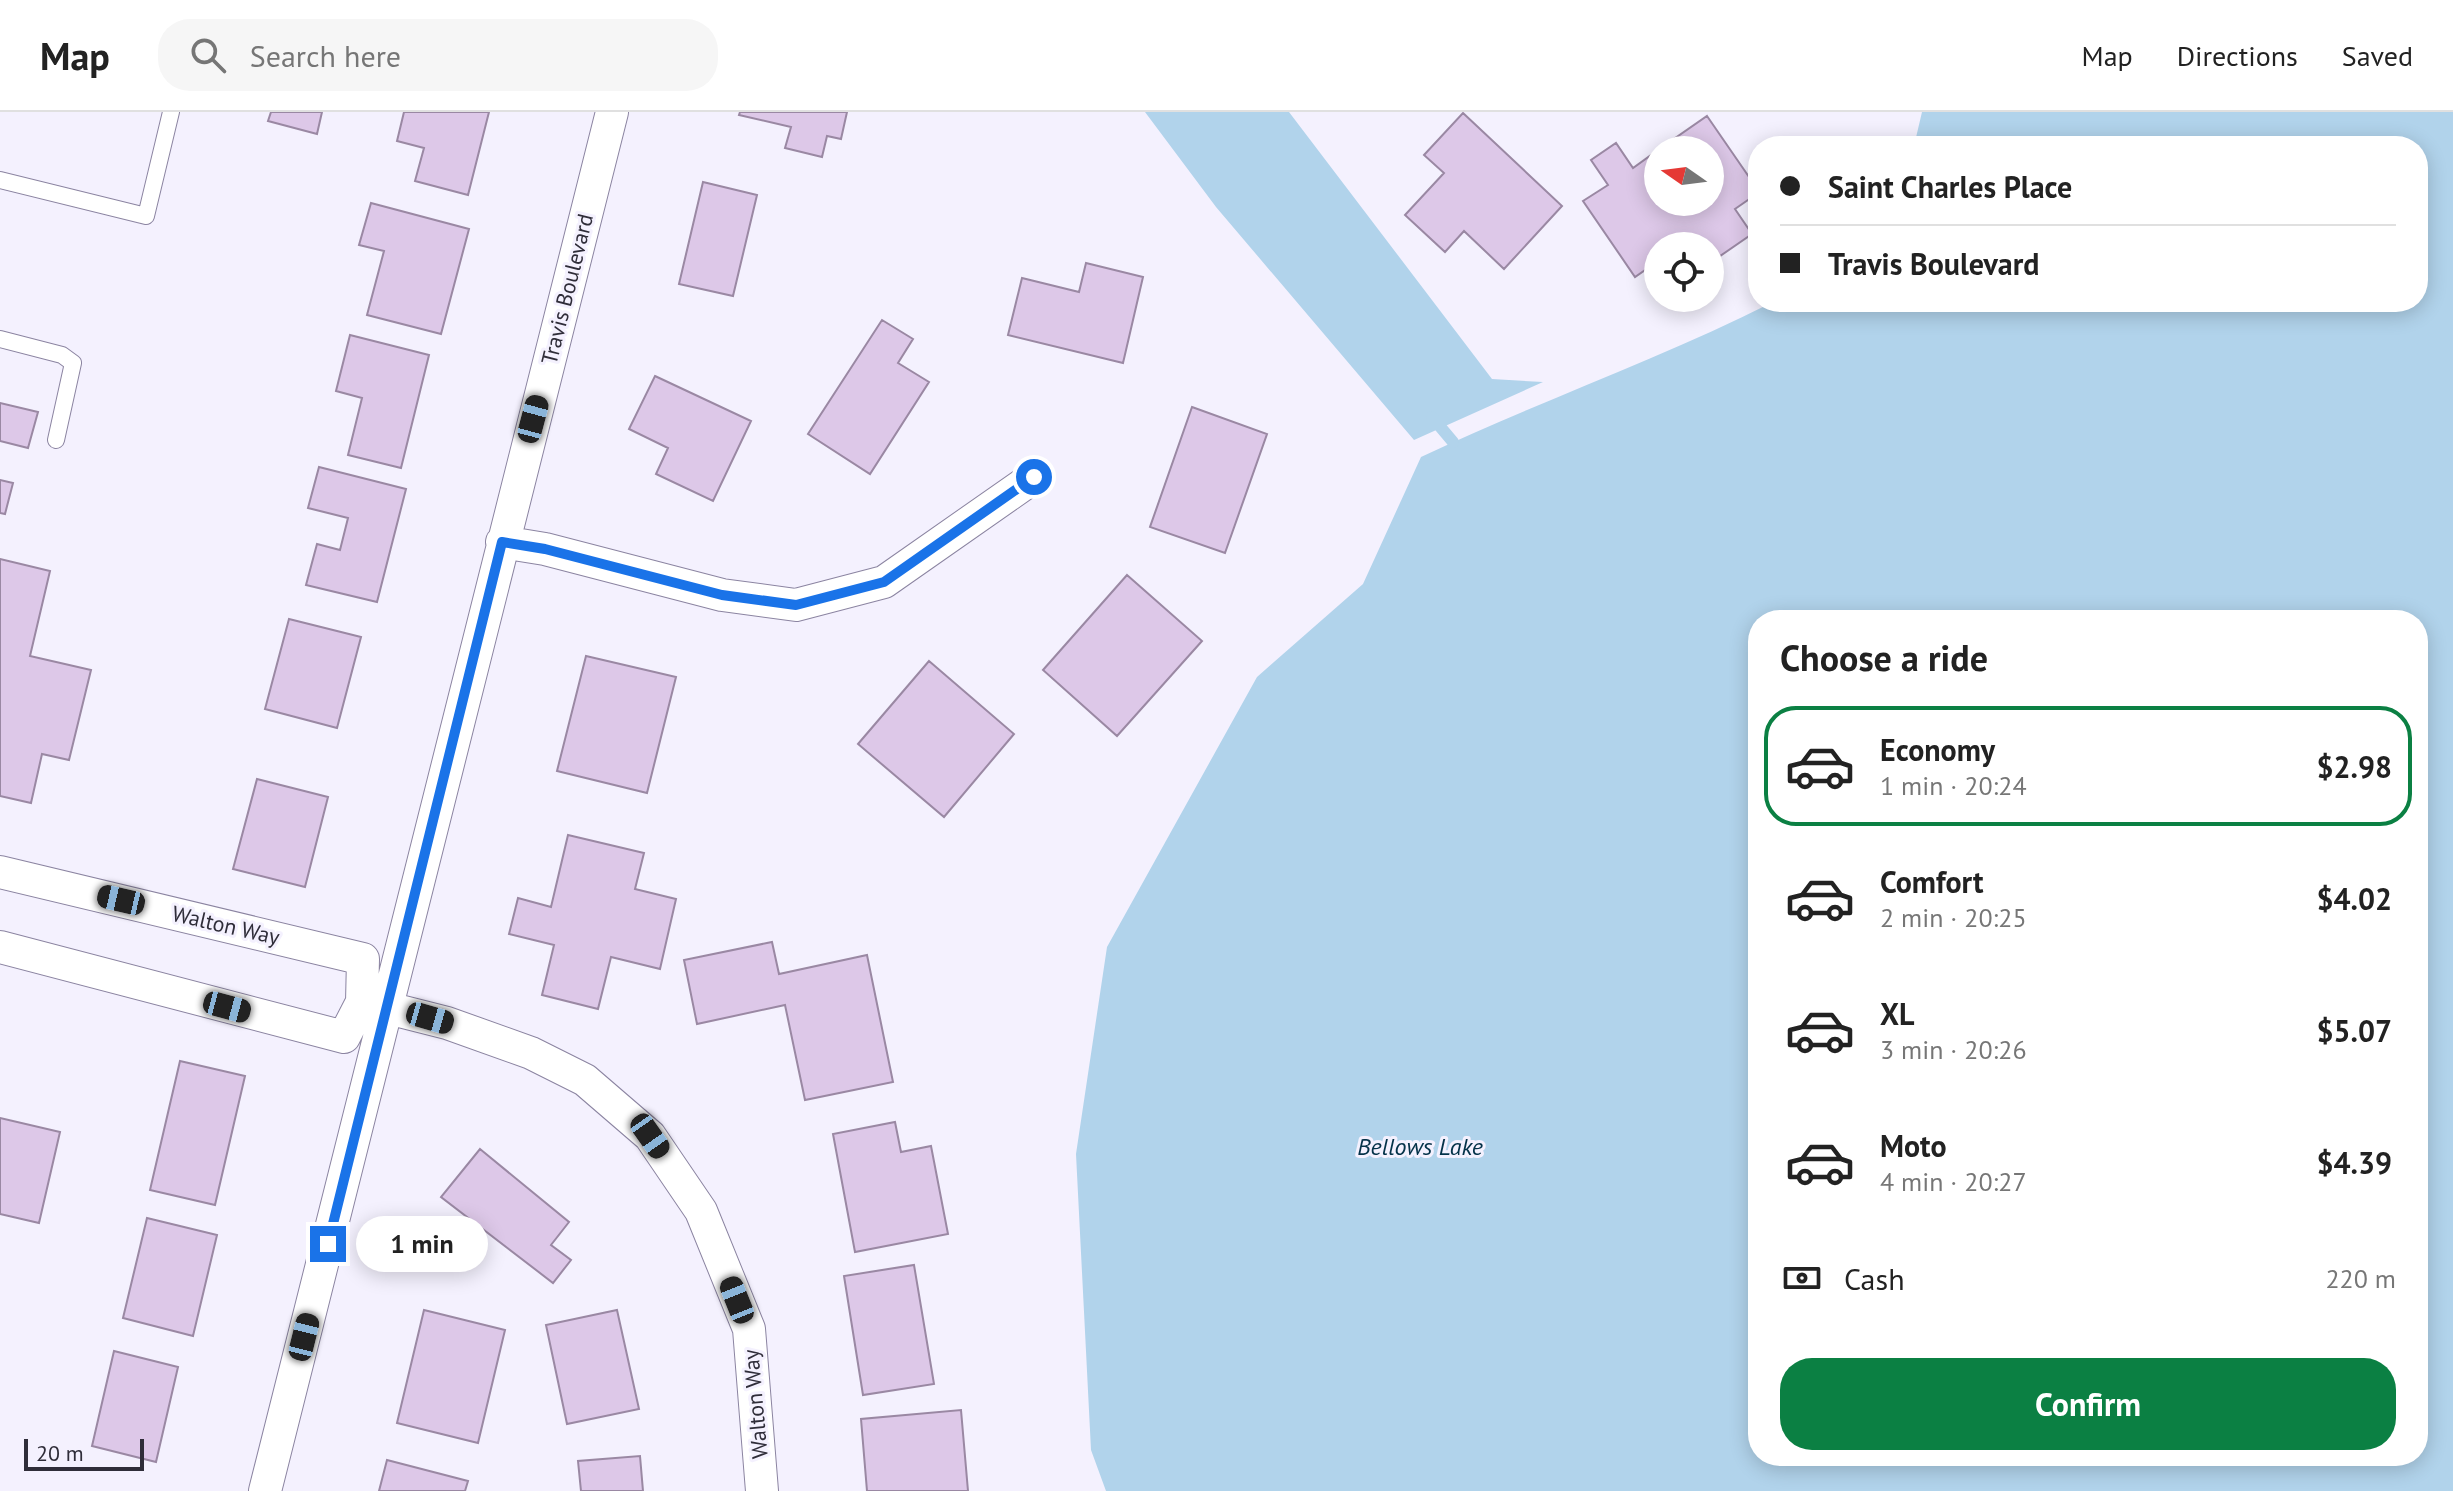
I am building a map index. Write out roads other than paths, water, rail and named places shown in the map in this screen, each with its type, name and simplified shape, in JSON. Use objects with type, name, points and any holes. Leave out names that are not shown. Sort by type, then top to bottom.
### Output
[{"type":"street","name":"Travis Boulevard","points":[[265,1491],[375,1004],[502,542],[612,112]]},
{"type":"street","points":[[502,542],[545,549],[722,595],[796,605],[884,582],[1034,477]]},
{"type":"street","name":"Walton Way","points":[[0,872],[363,959],[375,1004]]},
{"type":"street","name":"Walton Way","points":[[0,947],[344,1037],[375,1004]]},
{"type":"street","name":"Walton Way","points":[[375,1004],[531,1053],[585,1080],[650,1136],[701,1211],[749,1329],[762,1491]]},
{"type":"lane","points":[[1,182],[146,216],[171,112]]},
{"type":"lane","points":[[0,339],[62,355],[73,363],[56,440]]},
{"type":"water","points":[[1145,112],[1289,112],[1492,379],[1543,382],[1414,440],[1216,207]]},
{"type":"water","name":"Bellows Lake","points":[[1922,112],[2453,112],[2453,1491],[1106,1491],[1091,1450],[1076,1154],[1107,947],[1257,677],[1363,584],[1421,457],[1753,312],[2428,312],[2428,136],[1916,136]]},
{"type":"waterway","points":[[1432,417],[1453,442]]}]
